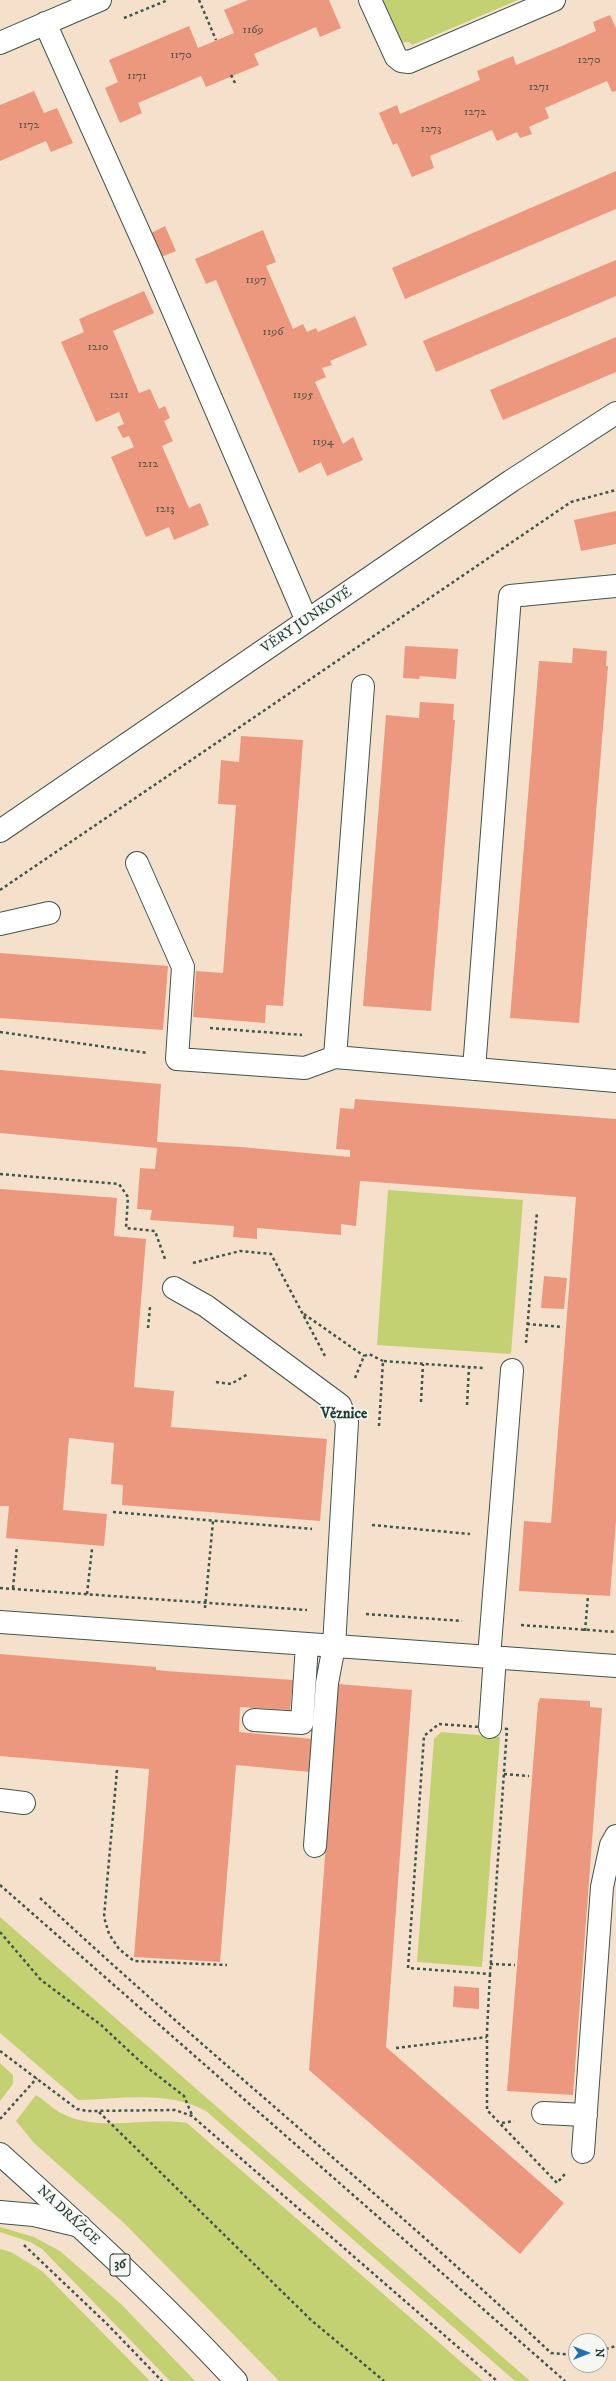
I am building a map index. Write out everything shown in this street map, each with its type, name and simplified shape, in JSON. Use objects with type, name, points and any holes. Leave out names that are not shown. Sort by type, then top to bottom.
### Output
[{"type":"street","points":[[0,42],[100,0]]},
{"type":"street","points":[[370,0],[392,50],[402,61],[408,62],[554,0]]},
{"type":"street","points":[[45,23],[148,251],[307,621]]},
{"type":"street","name":"VĚRY JUNKOVÉ","points":[[0,831],[511,481],[616,413]]},
{"type":"street","points":[[474,1069],[510,596],[616,586]]},
{"type":"street","points":[[335,1057],[363,686]]},
{"type":"street","points":[[137,864],[183,967],[177,1059],[305,1068],[335,1057],[616,1081]]},
{"type":"street","points":[[0,924],[48,913]]},
{"type":"street","points":[[174,1288],[206,1306],[340,1405],[347,1422],[334,1646],[327,1683],[315,1846]]},
{"type":"street","points":[[490,1728],[498,1537],[512,1370]]},
{"type":"street","points":[[0,1622],[616,1666]]},
{"type":"street","points":[[254,1720],[302,1723],[307,1644]]},
{"type":"street","points":[[0,1800],[24,1803]]},
{"type":"street","points":[[583,2152],[602,1887],[611,1844],[616,1836]]},
{"type":"street","points":[[543,2114],[586,2115]]},
{"type":"street","name":"NA DRÁŽCE","points":[[0,2154],[80,2226],[204,2346],[236,2381]]},
{"type":"street","points":[[0,2212],[34,2215],[80,2226]]},
{"type":"path","points":[[199,0],[216,40]]},
{"type":"path","points":[[232,75],[236,85]]},
{"type":"path","points":[[0,890],[571,502],[616,490]]},
{"type":"path","points":[[0,1032],[178,1055]]},
{"type":"path","points":[[0,1174],[119,1184],[128,1197],[126,1228],[155,1230],[166,1263]]},
{"type":"path","points":[[340,1405],[346,1398],[364,1356],[369,1354],[383,1361],[524,1371],[537,1212]]},
{"type":"path","points":[[190,1264],[240,1251],[272,1254],[328,1363]]},
{"type":"path","points":[[303,1314],[364,1356]]},
{"type":"path","points":[[527,1324],[563,1327]]},
{"type":"path","points":[[378,1432],[383,1361]]},
{"type":"path","points":[[422,1402],[423,1364]]},
{"type":"path","points":[[467,1405],[468,1367]]},
{"type":"path","points":[[113,1512],[341,1531]]},
{"type":"path","points":[[373,1518],[372,1526],[498,1537]]},
{"type":"path","points":[[202,1636],[213,1521]]},
{"type":"path","points":[[13,1588],[17,1546]]},
{"type":"path","points":[[87,1594],[92,1549]]},
{"type":"path","points":[[586,1630],[588,1596]]},
{"type":"path","points":[[487,2031],[490,1974],[490,1964],[507,1729],[439,1724],[424,1736],[408,1968],[490,1974]]},
{"type":"path","points":[[117,1770],[104,1916],[109,1934],[119,1949],[134,1961],[227,1965]]},
{"type":"path","points":[[504,1774],[528,1776]]},
{"type":"path","points":[[0,1885],[565,2381]]},
{"type":"path","points":[[40,1898],[107,1961],[477,2283],[551,2353],[568,2354]]},
{"type":"path","points":[[0,1932],[42,1980],[102,2025],[144,2065],[184,2096],[192,2116]]},
{"type":"path","points":[[490,1964],[515,1965]]},
{"type":"path","points":[[396,2048],[487,2037]]},
{"type":"path","points":[[0,2051],[77,2109],[99,2111],[175,2110],[192,2116],[497,2381]]},
{"type":"path","points":[[0,2119],[37,2078]]},
{"type":"path","points":[[99,2111],[311,2320],[384,2381]]},
{"type":"path","points":[[23,2245],[107,2324],[162,2381]]},
{"type":"green space","points":[[379,0],[518,0],[412,45],[409,42],[399,43]]},
{"type":"green space","points":[[388,1190],[523,1200],[511,1354],[377,1345]]},
{"type":"green space","points":[[441,1732],[500,1737],[482,1967],[417,1962],[434,1739]]},
{"type":"green space","points":[[0,1917],[530,2381],[515,2381],[206,2111],[191,2104],[160,2098],[144,2097],[78,2100],[0,2033]]},
{"type":"green space","points":[[0,2063],[13,2075],[13,2084],[0,2101]]},
{"type":"green space","points":[[36,2095],[59,2112],[74,2119],[89,2122],[122,2123],[171,2121],[187,2123],[483,2381],[279,2381],[126,2225],[34,2143],[16,2121]]},
{"type":"green space","points":[[0,2227],[34,2237],[60,2251],[121,2304],[195,2381],[170,2381],[42,2249],[30,2242],[0,2232]]},
{"type":"green space","points":[[0,2249],[11,2252],[42,2271],[150,2381],[0,2381]]},
{"type":"building","points":[[248,0],[329,0],[341,28],[320,37],[316,27],[254,54],[259,65],[206,87],[201,76],[138,103],[142,113],[120,123],[105,88],[118,82],[109,60],[189,26],[198,48],[234,33],[224,10]]},
{"type":"building","points":[[610,15],[616,28],[616,91],[612,92],[607,81],[545,108],[549,118],[529,127],[532,134],[520,138],[517,132],[497,141],[492,130],[430,156],[434,168],[412,177],[397,143],[393,145],[379,113],[397,105],[400,114],[480,80],[477,71],[513,56],[516,65],[557,48],[596,31],[593,22]]},
{"type":"building","points":[[34,91],[44,113],[57,108],[73,143],[51,152],[46,141],[0,161],[0,105]]},
{"type":"building","points":[[616,171],[616,209],[405,299],[392,268]]},
{"type":"building","points":[[165,226],[176,251],[161,257],[151,233]]},
{"type":"building","points":[[263,230],[276,262],[266,266],[293,329],[303,324],[307,332],[316,328],[318,332],[355,316],[367,345],[330,361],[332,365],[322,368],[326,377],[315,382],[343,444],[353,437],[363,460],[327,476],[321,462],[299,473],[216,280],[206,284],[195,259]]},
{"type":"building","points":[[616,260],[616,296],[436,372],[423,341]]},
{"type":"building","points":[[144,291],[154,313],[113,331],[139,393],[150,389],[159,409],[165,406],[170,418],[164,421],[173,441],[162,446],[189,508],[200,503],[209,525],[174,540],[169,527],[146,537],[111,457],[134,447],[129,436],[123,438],[117,427],[124,424],[119,412],[96,422],[61,342],[84,332],[79,319]]},
{"type":"building","points":[[616,337],[616,372],[503,420],[490,390]]},
{"type":"building","points":[[616,511],[616,544],[581,551],[574,520]]},
{"type":"building","points":[[405,646],[458,649],[456,679],[420,676],[419,679],[403,678]]},
{"type":"building","points":[[573,648],[607,651],[606,666],[608,666],[579,1023],[510,1018],[539,661],[572,663]]},
{"type":"building","points":[[420,702],[454,704],[453,720],[455,720],[431,1011],[363,1006],[386,715],[419,718]]},
{"type":"building","points":[[241,736],[303,740],[283,1006],[266,1005],[265,1023],[193,1017],[196,971],[223,973],[236,805],[218,804],[221,760],[239,762]]},
{"type":"building","points":[[0,953],[168,966],[163,1030],[0,1018]]},
{"type":"building","points":[[0,1070],[161,1084],[157,1142],[241,1147],[350,1157],[350,1150],[336,1149],[340,1108],[354,1109],[355,1099],[616,1119],[616,1521],[610,1596],[519,1591],[524,1521],[551,1523],[576,1197],[360,1181],[356,1226],[341,1224],[341,1235],[257,1228],[257,1239],[233,1237],[234,1226],[150,1220],[152,1210],[137,1209],[140,1168],[155,1169],[157,1148],[0,1133]]},
{"type":"building","points":[[0,1189],[117,1198],[114,1236],[146,1239],[134,1387],[174,1391],[171,1427],[327,1439],[320,1521],[122,1505],[123,1485],[111,1484],[114,1443],[69,1438],[63,1510],[107,1514],[104,1546],[6,1538],[9,1506],[0,1506]]},
{"type":"building","points":[[544,1276],[567,1278],[564,1309],[541,1308]]},
{"type":"building","points":[[0,1654],[156,1667],[156,1670],[166,1671],[293,1680],[290,1710],[240,1707],[239,1732],[313,1739],[310,1772],[236,1765],[220,1962],[134,1957],[149,1769],[0,1756]]},
{"type":"building","points":[[338,1684],[412,1690],[386,2047],[564,2203],[520,2254],[309,2070]]},
{"type":"building","points":[[540,1698],[590,1701],[590,1707],[602,1708],[573,2095],[507,2091],[538,1703]]},
{"type":"building","points":[[454,1986],[479,1988],[479,2009],[453,2007]]},
{"type":"district","name":"Věznice","points":[[344,1415]]}]
